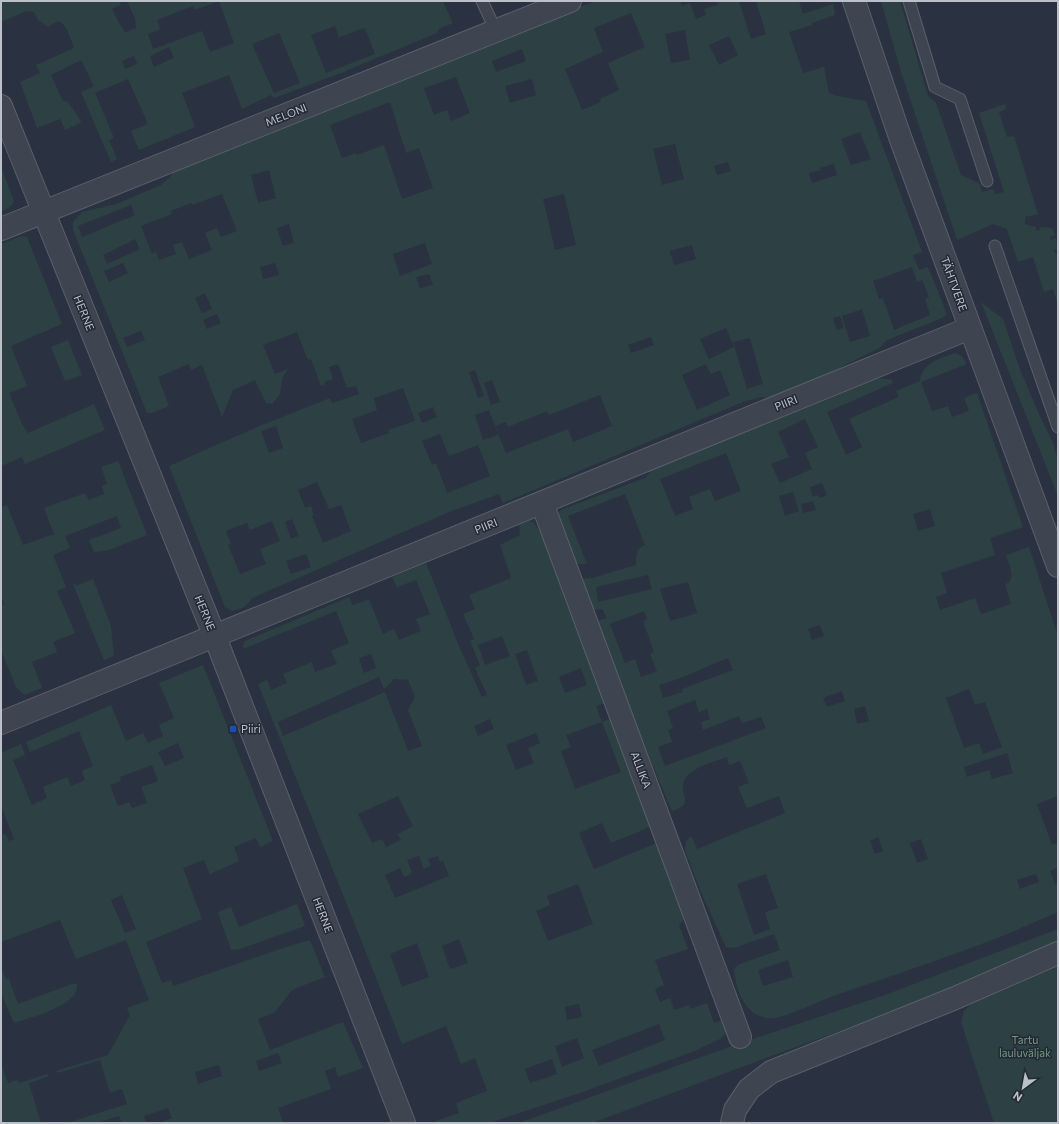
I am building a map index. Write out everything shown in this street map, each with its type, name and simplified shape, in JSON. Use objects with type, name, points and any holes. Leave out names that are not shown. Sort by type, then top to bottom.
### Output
[{"type":"street","name":"MELONI","points":[[1,229],[570,1]]},
{"type":"street","name":"TÄHTVERE","points":[[854,1],[900,137],[1058,566]]},
{"type":"street","name":"HERNE","points":[[1,106],[215,637],[404,1123]]},
{"type":"street","name":"PIIRI","points":[[1,723],[970,328]]},
{"type":"street","name":"ALLIKA","points":[[542,503],[740,1037]]},
{"type":"street","points":[[732,1123],[735,1110],[749,1089],[771,1072],[953,999],[1058,953]]},
{"type":"lane","points":[[482,1],[496,31]]},
{"type":"lane","points":[[909,1],[935,87],[960,99],[987,180]]},
{"type":"lane","points":[[995,246],[1058,427]]},
{"type":"green space","points":[[6,1],[119,1],[121,5],[112,9],[125,33],[135,28],[136,31],[135,19],[127,1],[201,1],[202,3],[207,1],[219,1],[443,1],[453,23],[439,29],[437,33],[341,73],[274,98],[271,95],[242,109],[229,75],[182,93],[195,127],[139,150],[131,131],[148,124],[128,79],[95,93],[114,138],[109,140],[117,159],[111,162],[81,92],[94,86],[81,60],[51,75],[63,101],[68,102],[81,121],[80,123],[65,130],[60,119],[37,128],[20,82],[40,73],[36,65],[74,48],[68,32],[63,24],[57,22],[48,27],[38,20],[34,12],[26,11],[1,22],[1,3]],"holes":[[[219,1],[234,43],[210,52],[202,31],[153,49],[148,34],[160,29],[157,20],[193,6],[195,10]],[[335,26],[339,37],[365,28],[375,54],[326,73],[311,35]],[[279,33],[300,83],[274,93],[252,44]],[[169,47],[174,58],[154,67],[150,56]],[[134,56],[137,64],[125,69],[122,61]]]},
{"type":"green space","points":[[595,1],[680,1],[682,6],[690,3],[696,19],[706,15],[704,9],[718,5],[717,1],[739,1],[751,39],[766,34],[756,1],[799,1],[803,14],[833,4],[835,15],[812,23],[812,25],[789,32],[803,73],[824,67],[829,93],[837,96],[866,101],[922,252],[913,255],[919,270],[928,267],[946,315],[942,318],[887,340],[879,348],[827,374],[769,398],[761,397],[743,402],[503,503],[499,494],[449,512],[252,598],[244,607],[232,611],[225,607],[169,466],[257,427],[330,398],[332,403],[359,394],[356,386],[347,388],[338,364],[329,367],[333,379],[324,382],[325,385],[321,386],[311,359],[308,360],[297,332],[263,345],[275,374],[288,369],[282,379],[280,394],[272,404],[266,403],[255,380],[233,390],[222,417],[202,365],[191,370],[189,364],[158,377],[169,406],[152,413],[147,413],[73,230],[73,222],[82,212],[116,204],[161,185],[171,176],[174,170],[508,33]],"holes":[[[631,13],[645,47],[608,63],[619,90],[600,99],[601,102],[582,110],[565,69],[603,52],[594,28]],[[685,30],[690,60],[671,63],[665,34]],[[729,36],[738,55],[719,65],[709,45]],[[522,49],[526,61],[496,72],[492,61]],[[456,77],[470,113],[451,121],[447,110],[434,115],[424,88]],[[532,79],[536,95],[510,103],[505,86]],[[390,102],[406,153],[419,148],[433,188],[402,199],[384,145],[357,155],[356,153],[342,158],[330,125]],[[860,132],[871,159],[851,165],[841,139]],[[675,144],[684,179],[662,185],[653,149]],[[728,162],[731,171],[717,175],[714,166]],[[834,164],[837,175],[812,183],[809,173],[821,170],[820,168]],[[269,170],[276,198],[258,203],[251,175]],[[222,194],[237,231],[221,237],[217,228],[205,233],[212,250],[189,259],[182,242],[173,245],[176,254],[159,260],[156,252],[152,254],[141,226],[172,214],[171,211],[191,203],[192,205]],[[564,194],[576,245],[555,250],[543,199]],[[131,205],[135,215],[82,237],[78,226]],[[289,224],[294,243],[283,246],[277,228]],[[135,239],[140,249],[107,264],[103,255]],[[425,243],[432,264],[400,276],[393,254]],[[692,245],[696,259],[674,265],[670,251]],[[123,263],[128,273],[109,282],[104,271]],[[275,263],[279,275],[263,279],[260,267]],[[912,267],[917,282],[922,280],[929,297],[925,299],[930,315],[894,330],[883,298],[879,299],[873,281]],[[429,274],[433,285],[420,288],[416,277]],[[205,293],[212,309],[202,313],[195,298]],[[862,309],[870,336],[850,342],[842,316]],[[217,314],[221,323],[207,329],[203,320]],[[840,316],[844,328],[837,330],[833,318]],[[726,328],[734,347],[709,359],[700,339]],[[141,331],[145,340],[127,347],[123,338]],[[651,337],[654,345],[631,353],[628,345]],[[750,338],[763,384],[747,389],[733,342]],[[706,364],[711,374],[720,370],[730,395],[697,410],[682,375]],[[475,370],[484,396],[478,398],[469,372]],[[492,380],[500,402],[491,405],[484,383]],[[403,388],[415,421],[388,430],[389,433],[361,443],[352,419],[377,410],[374,398]],[[600,395],[612,426],[573,442],[568,429],[506,453],[495,426],[506,422],[508,427],[547,411],[549,415]],[[433,407],[437,417],[422,423],[418,413]],[[489,410],[498,435],[483,440],[475,415]],[[276,426],[283,448],[269,453],[261,431]],[[440,434],[449,456],[478,445],[490,476],[447,493],[436,463],[432,465],[422,441]],[[317,482],[329,509],[341,505],[351,531],[323,543],[312,516],[314,515],[311,506],[305,508],[298,490]],[[292,519],[299,536],[291,539],[285,522]],[[272,521],[280,541],[260,549],[266,564],[240,574],[228,545],[231,544],[226,531],[247,523],[250,530]],[[306,554],[311,567],[291,574],[286,561]]]},
{"type":"green space","points":[[881,1],[900,1],[928,96],[936,103],[961,175],[980,184],[982,192],[994,189],[995,194],[1004,192],[979,113],[1005,104],[1006,109],[999,112],[1007,137],[1014,136],[1038,214],[1025,217],[1025,224],[1036,227],[1036,230],[1039,231],[1040,227],[1052,228],[1055,235],[1050,237],[1051,240],[1056,238],[1058,249],[1054,250],[1056,254],[1058,253],[1058,305],[1053,289],[1044,292],[1033,257],[1018,262],[1007,229],[993,224],[957,240],[901,72]]},
{"type":"green space","points":[[1,167],[14,201],[11,206],[1,212]]},
{"type":"green space","points":[[22,236],[27,237],[62,324],[11,346],[27,386],[9,393],[22,424],[28,433],[94,404],[105,430],[25,464],[22,457],[1,466],[1,244]]},
{"type":"green space","points":[[981,302],[1003,319],[1019,367],[1053,443],[1058,461],[1058,496]]},
{"type":"green space","points":[[68,340],[82,375],[65,381],[51,347]]},
{"type":"green space","points":[[955,353],[962,356],[967,364],[921,382],[932,411],[948,406],[952,417],[969,411],[964,398],[977,393],[1023,527],[990,538],[995,555],[941,573],[947,593],[936,597],[940,610],[975,598],[981,614],[1011,604],[1005,584],[1011,579],[1011,571],[1006,555],[1029,547],[1058,636],[1058,796],[1037,804],[1052,845],[1058,843],[1058,867],[1050,871],[1055,884],[1058,883],[1058,912],[958,953],[831,997],[789,1014],[772,1018],[758,1016],[746,1006],[742,999],[736,984],[734,968],[740,964],[780,950],[774,934],[734,948],[726,947],[703,897],[685,851],[686,841],[690,837],[692,837],[697,849],[785,813],[779,796],[747,808],[738,787],[749,783],[740,761],[729,765],[727,757],[692,771],[685,779],[683,784],[685,797],[684,805],[672,811],[641,738],[596,621],[607,618],[602,609],[592,610],[581,579],[592,578],[636,565],[638,549],[645,545],[625,494],[568,516],[587,564],[575,563],[557,516],[563,509],[645,478],[658,463],[873,378],[892,380],[893,383],[827,412],[846,455],[862,447],[849,419],[899,397],[896,391],[920,381],[924,370],[933,362]],"holes":[[[805,419],[818,447],[805,453],[812,469],[780,483],[771,464],[789,457],[778,432]],[[726,453],[741,491],[715,501],[710,489],[689,497],[693,509],[675,516],[660,479]],[[822,483],[827,495],[820,498],[818,495],[813,497],[810,487]],[[793,492],[799,511],[785,516],[779,496]],[[813,501],[816,510],[803,513],[801,504]],[[930,509],[935,526],[918,531],[913,514]],[[648,575],[652,589],[598,602],[596,587]],[[688,582],[697,613],[670,621],[660,589]],[[644,611],[647,619],[643,621],[654,652],[650,654],[657,671],[641,677],[635,659],[625,663],[610,624]],[[820,625],[824,636],[812,640],[808,629]],[[728,658],[733,670],[682,689],[683,692],[663,698],[659,685],[678,679]],[[969,689],[975,705],[985,702],[1002,747],[983,754],[979,743],[964,748],[946,698]],[[842,691],[845,701],[827,707],[823,698]],[[695,700],[699,712],[707,709],[710,719],[701,722],[703,730],[739,716],[742,723],[761,717],[766,728],[665,766],[658,747],[672,742],[668,730],[673,728],[667,711]],[[865,706],[869,721],[857,724],[854,709]],[[1007,753],[1013,773],[992,779],[989,770],[967,777],[964,767]],[[878,837],[883,851],[875,854],[870,841]],[[921,839],[928,859],[917,863],[910,843]],[[766,874],[778,908],[765,912],[770,929],[754,935],[737,884]],[[1036,874],[1039,882],[1020,889],[1017,880]],[[788,960],[793,977],[763,986],[758,970]]]},
{"type":"green space","points":[[118,461],[147,535],[109,550],[94,552],[89,540],[121,528],[117,516],[65,536],[70,548],[53,555],[66,587],[57,591],[75,633],[53,642],[57,652],[32,662],[42,688],[24,695],[16,687],[1,650],[1,606],[4,604],[1,595],[1,507],[7,505],[23,545],[54,534],[44,508],[85,493],[89,500],[104,494],[102,486],[107,484],[101,467]]},
{"type":"green space","points":[[530,521],[534,523],[541,533],[568,608],[607,700],[603,704],[596,706],[602,722],[612,718],[651,825],[643,830],[611,843],[602,823],[579,833],[594,869],[654,844],[658,844],[685,918],[679,925],[688,949],[655,960],[664,985],[655,989],[660,1002],[670,998],[674,1010],[689,1005],[690,1009],[707,1003],[714,1023],[725,1019],[727,1026],[726,1033],[720,1039],[692,1052],[580,1093],[489,1123],[434,1123],[433,1122],[459,1113],[456,1103],[487,1091],[475,1058],[461,1064],[446,1026],[402,1044],[258,684],[267,680],[271,690],[287,683],[283,674],[312,662],[315,672],[337,664],[331,651],[349,643],[336,611],[243,649],[243,646],[245,641],[349,597],[353,605],[369,599],[383,634],[394,629],[399,640],[421,631],[416,619],[430,614],[416,580],[397,587],[392,577],[426,563],[459,646],[482,697],[487,695],[475,668],[480,665],[470,641],[474,639],[463,614],[475,609],[469,595],[511,578],[500,545],[520,535],[519,527],[521,524]],"holes":[[[502,636],[510,656],[485,665],[478,645]],[[527,650],[538,681],[526,685],[515,654]],[[371,654],[376,668],[364,673],[359,658]],[[581,668],[587,685],[565,693],[559,677]],[[379,677],[384,689],[394,679],[408,680],[415,697],[408,710],[422,746],[408,751],[385,692],[283,736],[278,722]],[[490,719],[494,729],[478,736],[474,726]],[[602,722],[621,772],[575,789],[561,751],[571,747],[566,735]],[[536,733],[540,743],[528,748],[534,763],[516,770],[506,745]],[[398,796],[413,826],[398,834],[401,840],[386,847],[382,839],[372,843],[358,814]],[[419,856],[424,869],[431,866],[428,859],[438,856],[440,862],[443,861],[449,876],[395,898],[385,875],[400,868],[404,877],[412,873],[407,860]],[[578,884],[593,924],[548,941],[536,911],[550,905],[547,896]],[[459,939],[468,963],[450,969],[442,946]],[[417,943],[429,977],[402,987],[390,954]],[[579,1004],[582,1017],[567,1020],[565,1007]],[[659,1024],[665,1040],[599,1066],[592,1050]],[[577,1038],[584,1058],[562,1067],[555,1046]],[[552,1059],[557,1074],[530,1083],[525,1069]]]},
{"type":"green space","points":[[93,579],[111,626],[114,656],[104,660],[73,584],[76,586]]},
{"type":"green space","points":[[203,665],[273,841],[260,847],[256,838],[234,847],[239,861],[210,874],[204,860],[183,868],[202,919],[146,942],[162,983],[171,980],[173,986],[310,940],[325,977],[292,990],[274,1013],[258,1019],[270,1050],[343,1022],[363,1068],[338,1077],[335,1067],[325,1071],[331,1089],[278,1108],[283,1123],[158,1123],[172,1118],[168,1108],[144,1116],[146,1123],[122,1123],[119,1116],[96,1123],[67,1123],[127,1104],[122,1089],[110,1093],[100,1060],[58,1073],[56,1071],[108,1055],[130,1015],[127,1008],[149,1000],[126,940],[76,959],[60,920],[1,942],[1,835],[6,834],[9,841],[14,839],[1,806],[1,753],[21,744],[25,755],[13,760],[32,805],[47,798],[43,787],[67,777],[71,786],[85,780],[82,771],[93,766],[79,731],[30,752],[26,742],[111,705],[126,741],[143,733],[148,743],[163,736],[159,725],[174,718],[159,683]],"holes":[[[178,743],[184,758],[165,766],[158,752]],[[152,765],[158,781],[141,787],[147,803],[132,808],[129,802],[118,806],[110,785],[121,781],[120,777]],[[122,895],[136,929],[125,933],[111,900]],[[278,1053],[282,1063],[259,1071],[256,1061]],[[219,1065],[222,1076],[198,1084],[195,1072]]]},
{"type":"green space","points":[[297,904],[305,926],[240,949],[231,950],[218,912],[231,907],[239,927]]},
{"type":"green space","points":[[1058,929],[1058,946],[925,1000],[592,1123],[519,1123],[729,1047],[885,995]]},
{"type":"green space","name":"Tartu lauluväljak","points":[[1058,967],[1058,1123],[994,1123],[961,1022],[964,1011],[975,1001]]},
{"type":"green space","points":[[1,968],[6,979],[9,979],[18,1004],[72,984],[77,984],[76,992],[71,999],[53,1010],[14,1023],[1,993]]},
{"type":"green space","points":[[1,1063],[8,1083],[17,1080],[19,1083],[48,1074],[49,1076],[29,1083],[41,1123],[1,1123]]},
{"type":"place","name":"Piiri","points":[[233,729]]}]
